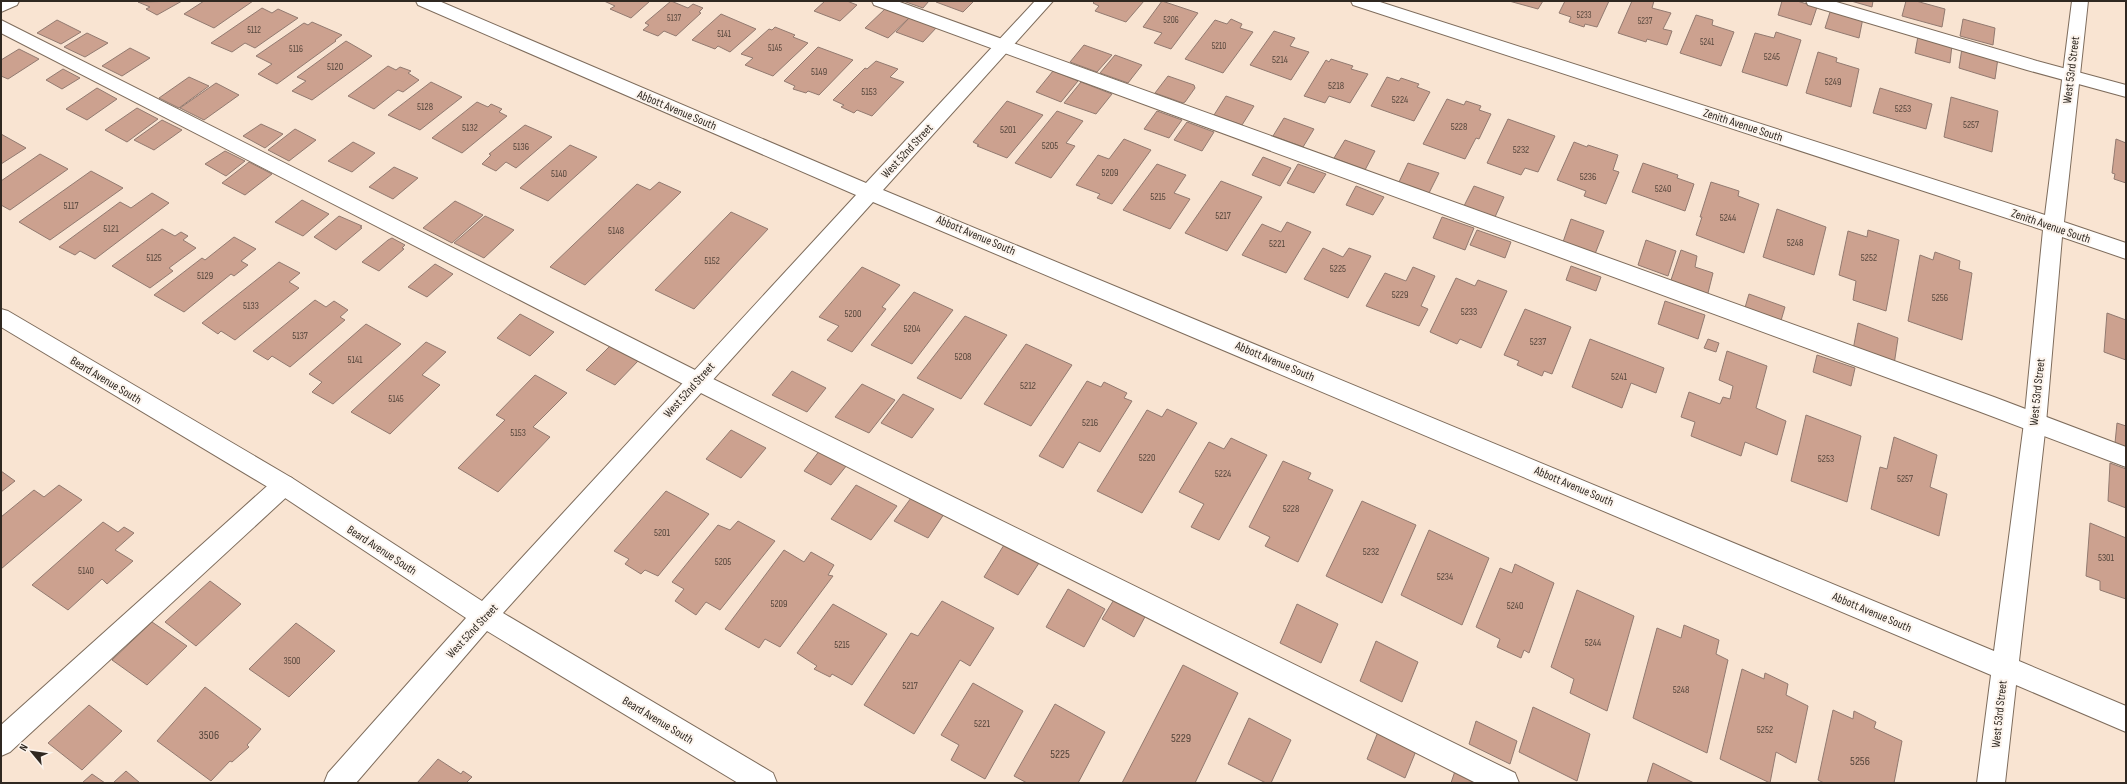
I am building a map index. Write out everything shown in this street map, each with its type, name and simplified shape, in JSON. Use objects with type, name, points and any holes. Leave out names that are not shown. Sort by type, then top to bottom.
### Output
[{"type":"street","points":[[1,7],[11,1]]},
{"type":"street","name":"Abbott Avenue South","points":[[424,1],[870,191],[2126,719]]},
{"type":"street","points":[[880,1],[2126,457]]},
{"type":"street","name":"West 52nd Street","points":[[338,783],[697,381],[1045,1]]},
{"type":"street","name":"Zenith Avenue South","points":[[1359,1],[2054,226],[2126,251]]},
{"type":"street","points":[[1814,1],[2070,77],[2126,91]]},
{"type":"street","name":"West 53rd Street","points":[[1991,783],[2034,423],[2070,77],[2080,1]]},
{"type":"street","points":[[1,26],[697,381],[1505,783]]},
{"type":"street","name":"Beard Avenue South","points":[[1,317],[284,485],[447,593],[763,783]]},
{"type":"street","points":[[1,743],[284,485]]},
{"type":"building","points":[[182,1],[157,15],[146,9],[150,7],[138,2]]},
{"type":"building","points":[[204,1],[253,1],[214,28],[184,14]]},
{"type":"building","points":[[604,1],[650,1],[631,18],[610,9],[615,6]]},
{"type":"building","points":[[671,1],[688,8],[693,4],[703,8],[699,12],[701,13],[676,36],[664,31],[658,36],[643,30],[649,25],[645,23]]},
{"type":"building","points":[[825,1],[847,1],[857,5],[840,21],[814,11]]},
{"type":"building","points":[[903,1],[929,1],[923,8]]},
{"type":"building","points":[[974,1],[963,12],[936,2]]},
{"type":"building","points":[[1095,1],[1144,1],[1126,22],[1095,11],[1099,6],[1093,3]]},
{"type":"building","points":[[1162,1],[1198,13],[1171,49],[1154,43],[1162,33],[1143,27]]},
{"type":"building","points":[[1509,1],[1543,1],[1538,9]]},
{"type":"building","points":[[1565,1],[1609,1],[1597,27],[1585,24],[1584,27],[1569,22],[1571,17],[1559,13]]},
{"type":"building","points":[[1632,1],[1654,1],[1652,8],[1671,13],[1663,29],[1672,31],[1667,45],[1647,39],[1646,42],[1618,33]]},
{"type":"building","points":[[1782,1],[1797,1],[1817,7],[1811,25],[1778,15]]},
{"type":"building","points":[[1851,1],[1873,1],[1872,7]]},
{"type":"building","points":[[1906,1],[1916,1],[1945,9],[1942,27],[1902,16]]},
{"type":"building","points":[[262,8],[272,13],[278,9],[298,18],[255,48],[245,43],[232,52],[211,43]]},
{"type":"building","points":[[885,9],[909,18],[888,38],[865,28]]},
{"type":"building","points":[[1831,9],[1863,18],[1859,38],[1825,28]]},
{"type":"building","points":[[721,14],[756,29],[730,52],[718,46],[715,49],[692,40]]},
{"type":"building","points":[[1696,15],[1713,20],[1712,25],[1734,32],[1721,66],[1680,53]]},
{"type":"building","points":[[910,17],[937,27],[923,42],[896,32]]},
{"type":"building","points":[[1231,19],[1242,24],[1240,28],[1253,32],[1223,73],[1185,59],[1215,20],[1227,24]]},
{"type":"building","points":[[1963,19],[1995,28],[1993,45],[1960,36]]},
{"type":"building","points":[[57,20],[81,32],[61,44],[37,33]]},
{"type":"building","points":[[312,22],[342,35],[277,84],[258,74],[272,64],[256,56],[304,23],[308,25]]},
{"type":"building","points":[[775,27],[795,35],[793,37],[808,43],[773,76],[745,65],[753,58],[741,54],[769,29],[772,30]]},
{"type":"building","points":[[1274,31],[1295,38],[1290,46],[1309,52],[1291,80],[1250,65]]},
{"type":"building","points":[[1776,32],[1801,40],[1787,86],[1742,72],[1755,33],[1774,38]]},
{"type":"building","points":[[87,33],[108,43],[85,57],[64,47]]},
{"type":"building","points":[[1918,36],[1952,45],[1950,63],[1915,53]]},
{"type":"building","points":[[346,41],[372,56],[312,100],[292,91],[306,81],[297,77]]},
{"type":"building","points":[[1084,45],[1112,55],[1097,72],[1070,62]]},
{"type":"building","points":[[818,47],[853,60],[819,95],[808,91],[806,93],[793,89],[795,86],[784,81]]},
{"type":"building","points":[[130,48],[150,58],[122,76],[102,66]]},
{"type":"building","points":[[1962,48],[1998,58],[1995,79],[1959,68]]},
{"type":"building","points":[[19,49],[39,59],[8,79],[1,76],[1,60]]},
{"type":"building","points":[[1818,52],[1837,58],[1836,62],[1859,69],[1851,107],[1806,93]]},
{"type":"building","points":[[1115,55],[1142,65],[1128,83],[1100,73]]},
{"type":"building","points":[[1331,59],[1353,66],[1351,69],[1368,74],[1350,103],[1329,96],[1325,103],[1304,96],[1326,60],[1329,62]]},
{"type":"building","points":[[876,61],[898,69],[890,77],[904,82],[872,116],[857,110],[854,113],[841,107],[844,105],[833,100],[865,68],[867,69]]},
{"type":"building","points":[[388,66],[396,70],[400,67],[411,71],[408,73],[419,80],[403,92],[398,90],[374,109],[348,96]]},
{"type":"building","points":[[63,69],[80,78],[62,89],[46,80]]},
{"type":"building","points":[[1053,71],[1078,81],[1061,102],[1036,92]]},
{"type":"building","points":[[1168,76],[1194,85],[1195,88],[1185,102],[1183,103],[1155,93]]},
{"type":"building","points":[[189,77],[209,86],[179,108],[159,98]]},
{"type":"building","points":[[1387,77],[1399,81],[1401,78],[1419,84],[1417,87],[1430,92],[1414,121],[1371,106]]},
{"type":"building","points":[[431,82],[462,97],[420,130],[388,115]]},
{"type":"building","points":[[1081,82],[1112,94],[1096,114],[1064,103]]},
{"type":"building","points":[[216,83],[239,95],[204,120],[180,108]]},
{"type":"building","points":[[97,88],[117,99],[87,120],[66,109]]},
{"type":"building","points":[[1880,88],[1932,104],[1926,129],[1873,113]]},
{"type":"building","points":[[1226,96],[1254,106],[1242,125],[1214,115]]},
{"type":"building","points":[[1951,97],[1998,111],[1992,152],[1944,137]]},
{"type":"building","points":[[1447,99],[1464,105],[1466,101],[1481,106],[1479,110],[1491,114],[1479,139],[1476,138],[1465,159],[1423,144]]},
{"type":"building","points":[[1007,101],[1043,115],[1007,158],[977,146],[979,145],[973,142]]},
{"type":"building","points":[[477,102],[488,107],[491,104],[502,109],[499,112],[507,116],[462,153],[432,138]]},
{"type":"building","points":[[137,108],[158,119],[127,142],[105,130]]},
{"type":"building","points":[[1057,111],[1083,121],[1066,143],[1075,146],[1051,178],[1015,163]]},
{"type":"building","points":[[1157,111],[1182,120],[1169,138],[1144,129]]},
{"type":"building","points":[[1284,118],[1314,129],[1303,147],[1273,136]]},
{"type":"building","points":[[1508,119],[1555,136],[1538,172],[1525,168],[1521,175],[1487,163]]},
{"type":"building","points":[[162,120],[182,130],[154,150],[134,140]]},
{"type":"building","points":[[1187,122],[1214,132],[1202,151],[1174,140]]},
{"type":"building","points":[[261,124],[283,134],[265,148],[243,136]]},
{"type":"building","points":[[525,125],[552,137],[516,168],[506,162],[496,171],[482,164],[491,155],[489,154]]},
{"type":"building","points":[[295,129],[316,140],[289,161],[268,150]]},
{"type":"building","points":[[1,134],[26,148],[1,164]]},
{"type":"building","points":[[1124,139],[1151,150],[1112,204],[1097,198],[1100,194],[1076,185],[1098,155],[1109,159]]},
{"type":"building","points":[[2116,139],[2126,143],[2126,183],[2114,179],[2115,174],[2112,173]]},
{"type":"building","points":[[1345,140],[1375,151],[1365,170],[1334,158]]},
{"type":"building","points":[[353,142],[375,153],[352,172],[328,161]]},
{"type":"building","points":[[1574,142],[1618,155],[1613,170],[1619,172],[1606,204],[1584,196],[1586,191],[1557,180]]},
{"type":"building","points":[[570,145],[597,157],[548,201],[520,188]]},
{"type":"building","points":[[225,151],[245,161],[226,176],[205,164]]},
{"type":"building","points":[[40,154],[68,169],[10,210],[1,205],[1,181]]},
{"type":"building","points":[[1263,157],[1291,168],[1280,186],[1252,175]]},
{"type":"building","points":[[249,162],[272,174],[245,195],[222,183]]},
{"type":"building","points":[[1408,163],[1439,173],[1429,193],[1399,182]]},
{"type":"building","points":[[1643,163],[1678,175],[1677,178],[1694,184],[1685,211],[1632,192]]},
{"type":"building","points":[[1157,164],[1186,175],[1174,193],[1190,199],[1170,229],[1123,210]]},
{"type":"building","points":[[1298,164],[1326,174],[1314,193],[1287,183]]},
{"type":"building","points":[[394,167],[418,178],[393,199],[369,187]]},
{"type":"building","points":[[91,171],[123,188],[50,240],[19,222]]},
{"type":"building","points":[[1221,181],[1262,197],[1227,251],[1185,233]]},
{"type":"building","points":[[659,182],[681,192],[585,285],[550,267],[637,184],[650,190]]},
{"type":"building","points":[[1711,182],[1739,191],[1738,196],[1759,204],[1744,253],[1696,235]]},
{"type":"building","points":[[1356,186],[1384,197],[1373,215],[1346,205]]},
{"type":"building","points":[[1474,186],[1504,197],[1495,217],[1464,206]]},
{"type":"building","points":[[152,193],[169,203],[95,259],[80,251],[75,255],[59,247],[120,202],[131,208]]},
{"type":"building","points":[[302,200],[329,214],[303,236],[275,222]]},
{"type":"building","points":[[455,201],[483,215],[452,243],[423,228]]},
{"type":"building","points":[[1777,209],[1826,227],[1814,275],[1763,257]]},
{"type":"building","points":[[731,212],[768,229],[694,309],[655,290]]},
{"type":"building","points":[[339,216],[362,226],[360,227],[362,228],[336,250],[314,237]]},
{"type":"building","points":[[485,216],[514,230],[484,258],[454,243]]},
{"type":"building","points":[[1442,217],[1474,228],[1465,250],[1433,238]]},
{"type":"building","points":[[1571,219],[1604,231],[1595,254],[1563,242]]},
{"type":"building","points":[[1287,222],[1311,232],[1286,273],[1242,255],[1262,224],[1281,232]]},
{"type":"building","points":[[162,229],[175,236],[181,232],[188,236],[183,240],[196,248],[169,268],[173,271],[150,288],[112,266]]},
{"type":"building","points":[[1477,230],[1511,242],[1505,258],[1470,245]]},
{"type":"building","points":[[1868,230],[1899,240],[1886,311],[1853,300],[1856,281],[1839,275],[1848,231],[1867,237]]},
{"type":"building","points":[[234,237],[256,249],[241,261],[248,265],[234,276],[231,274],[184,312],[154,295],[202,258],[205,260]]},
{"type":"building","points":[[392,238],[405,245],[402,248],[404,249],[379,271],[362,262],[388,240]]},
{"type":"building","points":[[1646,240],[1676,251],[1668,276],[1638,265]]},
{"type":"building","points":[[1323,248],[1343,257],[1349,248],[1371,256],[1348,298],[1304,279]]},
{"type":"building","points":[[1681,250],[1697,256],[1695,267],[1713,273],[1707,297],[1670,283]]},
{"type":"building","points":[[1935,252],[1960,261],[1959,269],[1972,273],[1962,340],[1908,321],[1920,255],[1933,260]]},
{"type":"building","points":[[279,262],[300,273],[289,282],[299,288],[235,340],[221,331],[218,334],[202,323]]},
{"type":"building","points":[[435,264],[453,274],[427,297],[408,287]]},
{"type":"building","points":[[1571,266],[1601,277],[1596,291],[1566,280]]},
{"type":"building","points":[[862,267],[900,285],[882,307],[886,309],[852,352],[827,340],[839,326],[819,317]]},
{"type":"building","points":[[1413,267],[1435,276],[1421,306],[1428,309],[1419,326],[1366,306],[1385,273],[1406,281]]},
{"type":"building","points":[[1456,278],[1475,286],[1478,280],[1507,291],[1481,348],[1460,339],[1457,344],[1430,332]]},
{"type":"building","points":[[914,292],[953,310],[912,364],[871,345]]},
{"type":"building","points":[[1749,294],[1785,307],[1780,324],[1744,311]]},
{"type":"building","points":[[315,300],[326,307],[334,301],[348,310],[340,317],[345,320],[290,367],[272,356],[268,360],[253,351]]},
{"type":"building","points":[[1665,301],[1705,315],[1698,339],[1658,324]]},
{"type":"building","points":[[1525,309],[1571,327],[1552,374],[1544,371],[1542,376],[1517,365],[1519,361],[1504,355]]},
{"type":"building","points":[[2107,313],[2126,320],[2126,360],[2104,352]]},
{"type":"building","points":[[520,314],[554,332],[530,356],[497,338]]},
{"type":"building","points":[[965,316],[1007,335],[961,399],[917,378]]},
{"type":"building","points":[[1858,323],[1898,338],[1894,365],[1853,350]]},
{"type":"building","points":[[366,324],[401,344],[333,404],[312,392],[322,382],[309,374]]},
{"type":"building","points":[[1590,339],[1664,368],[1656,393],[1631,383],[1622,408],[1572,387]]},
{"type":"building","points":[[1708,339],[1719,343],[1716,352],[1704,348]]},
{"type":"building","points":[[426,342],[446,352],[422,375],[440,385],[390,434],[351,412]]},
{"type":"building","points":[[1026,344],[1072,365],[1031,426],[984,404]]},
{"type":"building","points":[[610,346],[638,361],[615,385],[586,370]]},
{"type":"building","points":[[1727,351],[1767,366],[1756,408],[1786,421],[1777,455],[1745,442],[1741,456],[1691,436],[1695,422],[1681,417],[1689,392],[1720,404],[1723,397],[1730,399],[1733,386],[1719,380]]},
{"type":"building","points":[[1817,355],[1855,368],[1851,386],[1813,372]]},
{"type":"building","points":[[792,371],[826,388],[807,412],[772,395]]},
{"type":"building","points":[[535,375],[567,393],[533,427],[550,437],[498,492],[458,468],[505,420],[496,415]]},
{"type":"building","points":[[1087,381],[1101,387],[1104,382],[1127,393],[1124,398],[1132,401],[1100,452],[1079,442],[1063,468],[1039,456]]},
{"type":"building","points":[[862,384],[895,400],[869,433],[835,417]]},
{"type":"building","points":[[903,394],[934,409],[912,438],[881,423]]},
{"type":"building","points":[[1167,409],[1197,423],[1142,513],[1097,491],[1147,410],[1162,417]]},
{"type":"building","points":[[1806,415],[1861,436],[1847,502],[1791,481]]},
{"type":"building","points":[[2117,423],[2126,426],[2126,447],[2115,443]]},
{"type":"building","points":[[731,430],[766,448],[741,478],[706,459]]},
{"type":"building","points":[[1894,437],[1937,455],[1930,487],[1947,494],[1939,536],[1871,509],[1880,467],[1887,469]]},
{"type":"building","points":[[1231,438],[1267,455],[1219,540],[1191,527],[1204,504],[1179,492],[1209,442],[1224,449]]},
{"type":"building","points":[[820,450],[847,465],[831,485],[804,471]]},
{"type":"building","points":[[1283,461],[1311,473],[1308,479],[1333,490],[1298,562],[1265,546],[1270,537],[1249,527]]},
{"type":"building","points":[[2110,463],[2126,469],[2126,508],[2108,501]]},
{"type":"building","points":[[1,471],[15,481],[1,492]]},
{"type":"building","points":[[59,485],[82,500],[1,569],[1,517],[34,490],[44,497]]},
{"type":"building","points":[[856,485],[897,506],[871,540],[831,519]]},
{"type":"building","points":[[666,491],[709,514],[658,576],[645,570],[641,574],[625,564],[629,559],[614,551]]},
{"type":"building","points":[[911,498],[944,514],[928,538],[894,521]]},
{"type":"building","points":[[1362,501],[1416,525],[1382,603],[1326,576]]},
{"type":"building","points":[[738,521],[775,541],[720,610],[706,602],[696,615],[675,601],[684,589],[672,582],[718,525],[730,530]]},
{"type":"building","points":[[103,522],[118,532],[124,527],[134,533],[115,550],[133,561],[107,584],[102,579],[68,610],[32,585]]},
{"type":"building","points":[[2090,523],[2126,538],[2126,599],[2100,590],[2100,581],[2086,576]]},
{"type":"building","points":[[1429,530],[1489,558],[1462,625],[1401,595]]},
{"type":"building","points":[[1004,545],[1039,563],[1018,595],[984,577]]},
{"type":"building","points":[[784,550],[804,562],[811,552],[834,565],[828,575],[833,576],[780,647],[765,639],[759,648],[725,629]]},
{"type":"building","points":[[1515,564],[1554,583],[1529,653],[1524,650],[1521,658],[1497,647],[1500,639],[1476,627],[1500,568],[1512,573]]},
{"type":"building","points":[[210,581],[241,604],[196,646],[165,622]]},
{"type":"building","points":[[1068,589],[1105,609],[1084,647],[1046,627]]},
{"type":"building","points":[[1577,590],[1634,616],[1607,711],[1570,693],[1574,679],[1551,667]]},
{"type":"building","points":[[1115,598],[1146,615],[1134,637],[1102,619]]},
{"type":"building","points":[[942,601],[994,628],[970,666],[960,660],[914,734],[864,705],[911,633],[918,636]]},
{"type":"building","points":[[833,604],[887,634],[852,685],[832,674],[830,677],[814,669],[817,666],[797,653]]},
{"type":"building","points":[[1297,604],[1338,624],[1321,663],[1280,643]]},
{"type":"building","points":[[152,622],[187,646],[147,685],[112,660]]},
{"type":"building","points":[[296,623],[335,651],[289,697],[249,669]]},
{"type":"building","points":[[1684,625],[1719,640],[1716,654],[1728,660],[1707,753],[1633,718],[1657,628],[1681,638]]},
{"type":"building","points":[[1376,641],[1418,662],[1402,702],[1360,681]]},
{"type":"building","points":[[1183,665],[1238,693],[1195,783],[1122,783]]},
{"type":"building","points":[[1742,669],[1764,679],[1765,673],[1788,684],[1786,695],[1808,706],[1796,763],[1776,752],[1770,783],[1720,759]]},
{"type":"building","points":[[973,683],[1023,711],[985,779],[951,760],[959,745],[941,735]]},
{"type":"building","points":[[205,687],[261,729],[247,745],[249,747],[232,762],[230,761],[211,781],[157,741]]},
{"type":"building","points":[[1055,704],[1105,732],[1078,783],[1027,783],[1014,776]]},
{"type":"building","points":[[89,705],[122,731],[82,770],[48,743]]},
{"type":"building","points":[[1533,707],[1590,734],[1577,781],[1519,752]]},
{"type":"building","points":[[1833,710],[1853,719],[1854,711],[1876,722],[1874,728],[1902,741],[1894,783],[1824,783],[1818,780]]},
{"type":"building","points":[[1249,718],[1291,740],[1271,783],[1266,783],[1228,764]]},
{"type":"building","points":[[1476,721],[1517,741],[1510,764],[1469,744]]},
{"type":"building","points":[[1378,732],[1416,751],[1405,778],[1367,759]]},
{"type":"building","points":[[438,759],[461,774],[463,771],[472,777],[466,783],[417,783]]},
{"type":"building","points":[[1653,763],[1694,783],[1647,783]]},
{"type":"building","points":[[126,771],[140,783],[113,783]]},
{"type":"building","points":[[1455,771],[1478,783],[1451,783]]},
{"type":"building","points":[[92,774],[105,783],[82,783]]}]
